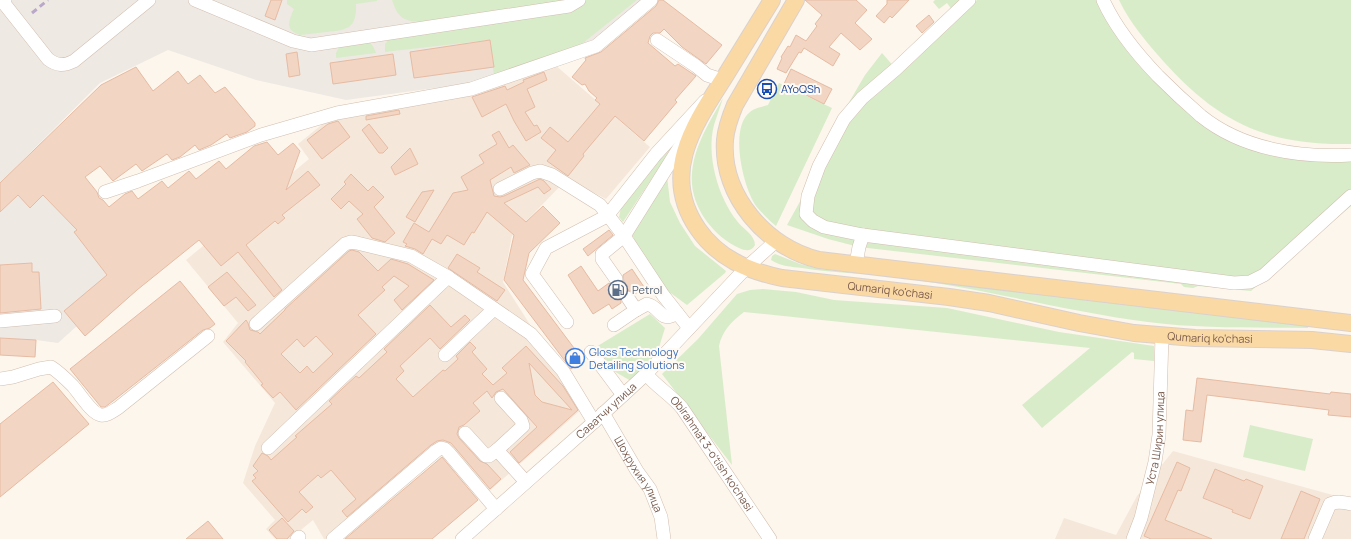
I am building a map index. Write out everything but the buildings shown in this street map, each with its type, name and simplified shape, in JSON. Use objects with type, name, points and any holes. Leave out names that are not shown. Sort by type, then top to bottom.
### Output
[{"type":"main road","name":"Qumariq ko'chasi","points":[[772,0],[699,117],[688,142],[682,167],[681,184],[684,202],[691,218],[706,240],[725,256],[746,268],[791,280],[989,303],[1079,323],[1134,333],[1223,339],[1312,340],[1351,344]]},
{"type":"main road","name":"Qumariq ko'chasi","points":[[796,0],[735,105],[728,122],[725,140],[727,165],[737,195],[758,226],[776,240],[793,250],[814,258],[856,264],[1351,323]]},
{"type":"street","points":[[4,0],[3,2],[48,59],[54,64],[61,65],[74,61],[149,0]]},
{"type":"street","points":[[195,0],[293,41],[311,45],[568,6],[579,0]]},
{"type":"street","points":[[105,192],[269,132],[337,113],[471,89],[596,46],[650,0]]},
{"type":"street","points":[[969,0],[896,69],[862,98],[844,119],[819,166],[808,196],[806,214],[813,222],[824,227],[863,235],[1234,283],[1250,282],[1264,275],[1351,196]]},
{"type":"street","points":[[1103,0],[1126,41],[1177,94],[1204,118],[1240,138],[1269,148],[1291,153],[1351,155]]},
{"type":"street","points":[[1110,0],[1131,36],[1143,51],[1181,90],[1208,113],[1242,132],[1269,142],[1316,149],[1351,149]]},
{"type":"street","points":[[567,322],[532,274],[546,248],[608,216],[656,154],[720,84],[657,40]]},
{"type":"street","points":[[616,279],[601,256],[624,236],[699,117]]},
{"type":"street","points":[[500,189],[532,173],[540,171],[552,175],[600,205],[624,236],[663,295],[689,328]]},
{"type":"street","points":[[856,264],[863,235]]},
{"type":"street","name":"Саватчи улица","points":[[462,539],[599,418],[646,374],[746,268],[776,240]]},
{"type":"street","name":"Шохрухия улица","points":[[256,324],[345,244],[351,242],[411,256],[448,277],[531,334],[563,371],[650,489],[661,517],[664,539]]},
{"type":"street","points":[[268,448],[448,277]]},
{"type":"street","points":[[628,298],[636,310]]},
{"type":"street","points":[[614,325],[647,304],[652,306],[666,318],[669,318],[677,313]]},
{"type":"street","points":[[446,355],[494,309]]},
{"type":"street","points":[[0,321],[55,316]]},
{"type":"street","points":[[0,379],[52,367],[58,371],[94,412],[100,415],[105,415],[118,408],[188,350],[208,336]]},
{"type":"street","name":"Уста Ширин улица","points":[[1135,539],[1155,462],[1159,435],[1162,336]]},
{"type":"street","points":[[591,352],[623,395]]},
{"type":"street","name":"Obirahmat 3-o'tish ko'chasi","points":[[646,374],[654,383],[673,397],[682,408],[770,539]]},
{"type":"street","points":[[465,433],[486,456],[489,456],[498,450],[523,426],[521,420],[501,398]]},
{"type":"street","points":[[333,539],[441,448],[448,452],[496,509]]},
{"type":"street","points":[[498,450],[526,482]]},
{"type":"street","points":[[1315,539],[1330,504],[1335,502],[1351,504]]},
{"type":"shaded area","points":[[0,0],[643,0],[589,45],[465,84],[346,100],[256,80],[168,50],[100,83],[16,167],[71,224],[79,218],[137,290],[85,336],[77,326],[58,343],[0,338]]},
{"type":"shaded area","points":[[554,64],[650,147],[606,199],[567,179],[512,236],[503,282],[583,408],[487,493],[442,443],[330,539],[324,539],[313,520],[290,539],[275,539],[266,529],[275,520],[243,483],[255,446],[275,403],[223,342],[238,323],[186,260],[309,159],[298,144],[330,118]]},
{"type":"shaded area","points":[[1173,451],[1351,500],[1351,539],[1055,539],[1064,518],[1116,535],[1137,496]]},
{"type":"green space","points":[[287,0],[377,1],[356,4],[356,12],[353,23],[346,29],[301,35],[292,31],[290,28],[289,25],[294,9],[287,4]]},
{"type":"green space","points":[[392,0],[567,0],[421,22],[410,21],[399,15]]},
{"type":"green space","points":[[586,0],[637,0],[578,47],[494,77],[490,40],[385,52],[385,44],[390,38],[571,12]]},
{"type":"green space","points":[[935,0],[965,0],[953,11],[947,3],[939,9],[933,2]]},
{"type":"green space","points":[[977,0],[1100,0],[1106,16],[1220,133],[1351,158],[1351,206],[1251,291],[1198,286],[1193,288],[1184,287],[1181,284],[859,247],[828,239],[787,225],[803,196],[814,162],[865,75],[882,53],[896,69],[950,25]]},
{"type":"green space","points":[[1119,0],[1351,0],[1351,144],[1321,144],[1294,141],[1247,127],[1225,115],[1205,101],[1184,83],[1164,62],[1134,25]]},
{"type":"green space","points":[[369,41],[376,53],[336,58],[336,53],[340,45]]},
{"type":"green space","points":[[779,83],[832,108],[776,226],[756,206],[751,197],[743,172],[739,144],[740,131],[744,120],[750,112],[768,105]]},
{"type":"green space","points":[[723,98],[714,125],[712,137],[715,175],[724,200],[730,211],[753,238],[755,245],[752,249],[748,250],[742,249],[730,243],[707,222],[697,204],[692,184],[692,172],[697,150],[706,129]]},
{"type":"green space","points":[[674,141],[672,148],[623,222],[619,217],[621,208]]},
{"type":"green space","points":[[667,176],[670,202],[680,223],[695,246],[726,271],[687,305],[668,291],[635,241],[631,232]]},
{"type":"green space","points":[[775,254],[800,264],[820,269],[874,275],[786,266],[771,260],[772,256]]},
{"type":"green space","points":[[895,277],[1309,325],[1308,328],[1228,327],[1188,326],[1148,322],[1084,312],[925,281]]},
{"type":"green space","points":[[763,289],[796,292],[834,300],[947,308],[1059,332],[1154,346],[1154,361],[1134,359],[1134,353],[1132,352],[1042,428],[1022,405],[1090,348],[744,312],[728,327],[722,336],[719,346],[732,465],[662,374],[698,339],[737,294],[750,290]]},
{"type":"green space","points":[[650,314],[665,328],[656,357],[631,381],[612,370],[596,347]]},
{"type":"green space","points":[[1250,425],[1313,439],[1305,471],[1243,457]]},
{"type":"tunnel","points":[[616,279],[628,298]]},
{"type":"railway","points":[[32,13],[48,0]]},
{"type":"place","name":"AYoQSh","points":[[767,89]]},
{"type":"place","name":"Petrol","points":[[618,290]]},
{"type":"place","name":"Gloss Technology Detailing Solutions","points":[[575,358]]}]
